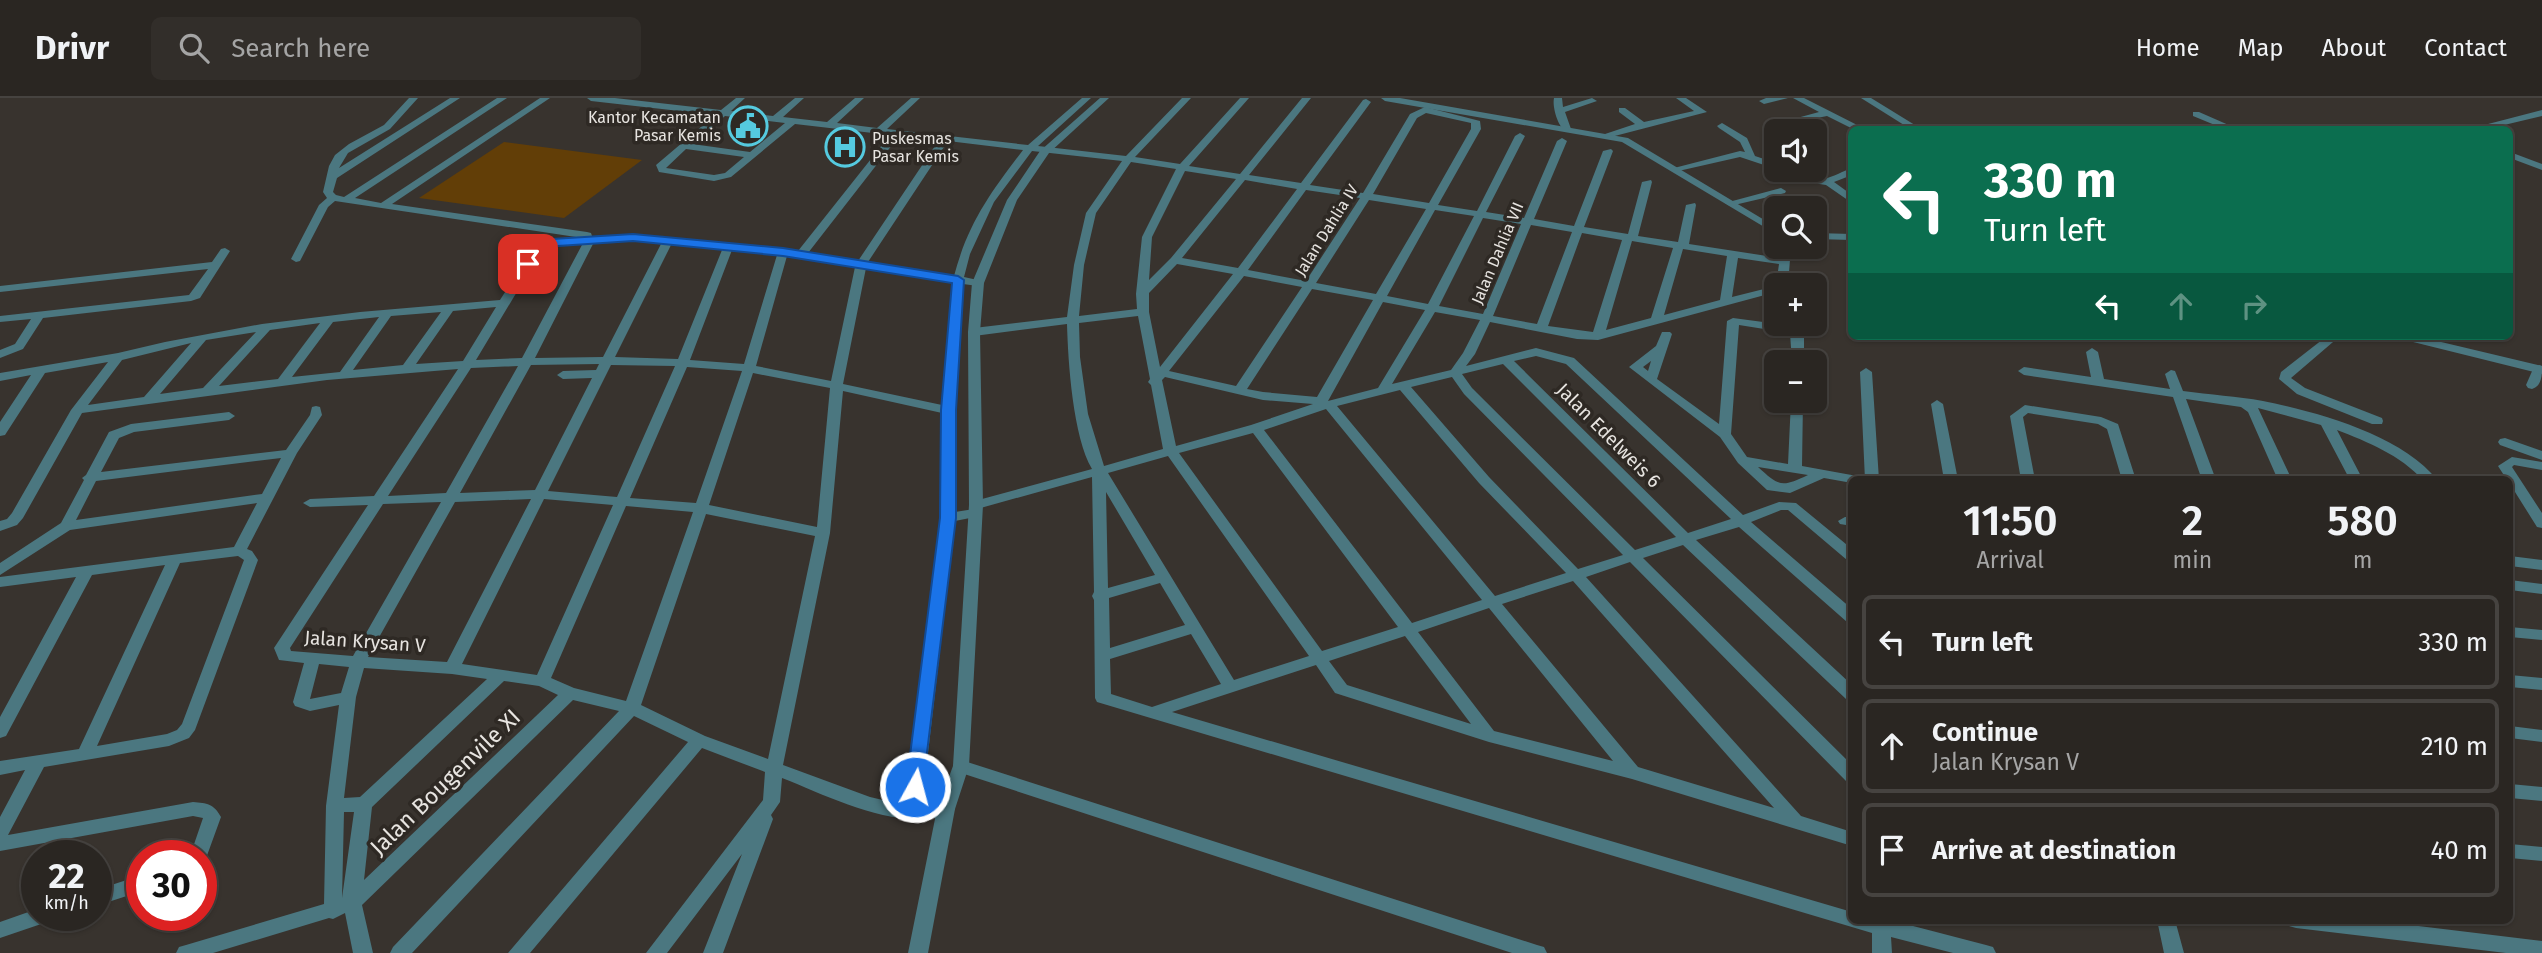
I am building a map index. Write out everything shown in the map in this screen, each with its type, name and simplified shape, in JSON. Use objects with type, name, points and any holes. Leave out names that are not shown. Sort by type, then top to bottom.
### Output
[{"type":"street","points":[[414,98],[397,112],[390,125],[342,152],[336,159],[328,192],[333,198],[580,232],[590,239],[633,238],[783,252],[978,283]]},
{"type":"street","points":[[332,177],[456,98]]},
{"type":"street","points":[[346,200],[503,98]]},
{"type":"street","points":[[383,206],[546,98]]},
{"type":"street","points":[[591,98],[1128,159],[1785,261],[1784,273]]},
{"type":"street","points":[[667,107],[679,98]]},
{"type":"street","points":[[741,98],[662,165],[662,170],[720,177],[729,174],[792,122]]},
{"type":"street","points":[[774,120],[800,98]]},
{"type":"street","points":[[829,125],[860,98]]},
{"type":"street","points":[[879,131],[916,98]]},
{"type":"street","points":[[912,813],[948,518],[948,410],[958,280],[965,254],[989,202],[1029,149],[1087,98]]},
{"type":"street","points":[[918,953],[946,809],[961,766],[975,509],[974,332],[978,283],[1012,200],[1045,151],[1105,98]]},
{"type":"street","points":[[1187,98],[1128,159],[1091,213],[1083,237],[1073,320],[1082,414],[1099,471],[1230,686]]},
{"type":"street","points":[[1245,98],[1181,169],[1147,237],[1143,312],[1159,378],[1170,450],[1341,688],[1489,736],[1632,772],[1793,818],[1848,838]]},
{"type":"street","points":[[1142,294],[1175,260],[1307,98]]},
{"type":"street","points":[[1385,98],[1607,135],[1641,148],[1764,224]]},
{"type":"street","points":[[1559,98],[1559,111],[1566,129]]},
{"type":"street","points":[[1559,111],[1588,104],[1592,101],[1587,98]]},
{"type":"street","points":[[1607,135],[1702,112],[1680,98]]},
{"type":"street","points":[[1764,101],[1784,98]]},
{"type":"street","points":[[1797,98],[1855,126]]},
{"type":"street","points":[[1866,98],[1912,126]]},
{"type":"street","points":[[1159,378],[1366,102]]},
{"type":"street","name":"Jalan Dahlia IV","points":[[1240,390],[1366,197],[1413,116],[1425,110],[1475,121],[1476,129],[1430,207]]},
{"type":"street","points":[[1622,110],[1642,125]]},
{"type":"street","points":[[1804,119],[1828,113]]},
{"type":"street","points":[[2486,126],[2542,113]]},
{"type":"street","points":[[2196,114],[2226,126]]},
{"type":"street","points":[[2513,129],[2542,122]]},
{"type":"street","points":[[1722,126],[1744,140],[1751,155]]},
{"type":"street","points":[[801,255],[896,134]]},
{"type":"street","points":[[1383,390],[1432,308],[1520,136]]},
{"type":"street","points":[[713,953],[771,802],[774,769],[823,533],[837,384],[861,265],[945,139]]},
{"type":"street","name":"Jalan Dahlia VII","points":[[1455,373],[1469,354],[1487,317],[1562,141]]},
{"type":"street","points":[[684,146],[753,155]]},
{"type":"street","points":[[1541,328],[1576,229],[1608,151]]},
{"type":"street","points":[[1677,170],[1730,155],[1751,155],[1764,161]]},
{"type":"street","points":[[2513,156],[2542,167]]},
{"type":"street","points":[[1848,173],[1830,177],[1828,182],[1848,197]]},
{"type":"street","points":[[1598,336],[1647,182]]},
{"type":"street","points":[[1730,203],[1781,191]]},
{"type":"street","points":[[296,259],[324,205],[333,198]]},
{"type":"street","points":[[1656,322],[1681,246],[1691,205]]},
{"type":"street","points":[[1323,404],[1430,207]]},
{"type":"street","points":[[1827,236],[1848,237]]},
{"type":"street","points":[[333,911],[335,806],[348,697],[358,662],[527,361],[590,239]]},
{"type":"street","name":"Jalan Krysan V","points":[[590,239],[556,242],[540,248],[282,648],[284,656],[452,668],[541,681],[570,693],[632,708],[699,740],[869,804],[912,813],[946,809]]},
{"type":"street","points":[[452,668],[667,242]]},
{"type":"street","points":[[541,681],[624,500],[683,363],[728,248]]},
{"type":"street","points":[[0,319],[191,298],[197,296],[225,250]]},
{"type":"street","points":[[400,953],[632,708],[749,368],[783,252]]},
{"type":"street","points":[[1725,303],[1733,254]]},
{"type":"street","points":[[1175,260],[1541,328],[1598,336],[1764,292]]},
{"type":"street","points":[[0,289],[215,265]]},
{"type":"street","points":[[0,377],[118,357],[202,338],[387,314],[506,303]]},
{"type":"street","points":[[408,367],[449,308]]},
{"type":"street","points":[[974,332],[1143,312]]},
{"type":"street","points":[[344,375],[387,314]]},
{"type":"street","points":[[0,354],[19,346],[39,315]]},
{"type":"street","points":[[281,383],[328,321]]},
{"type":"street","points":[[1725,434],[1733,321],[1794,330],[1798,334],[1798,350]]},
{"type":"street","points":[[207,392],[265,329]]},
{"type":"street","points":[[1651,380],[1666,334]]},
{"type":"street","points":[[148,400],[202,338]]},
{"type":"street","points":[[2329,340],[2285,375],[2286,379],[2301,391],[2377,421]]},
{"type":"street","points":[[2417,340],[2540,370],[2532,385]]},
{"type":"street","points":[[1661,348],[1635,367],[1725,434],[1743,460],[1768,485],[1778,489],[1790,489],[1824,473]]},
{"type":"street","points":[[948,518],[1170,450],[1256,428],[1323,404],[1536,352],[1570,361],[1741,521],[1848,615]]},
{"type":"street","points":[[2092,352],[2098,382]]},
{"type":"street","points":[[0,526],[12,522],[18,515],[77,410],[118,357]]},
{"type":"street","name":"Jalan Edelweis 6","points":[[1505,359],[1686,539],[1848,691]]},
{"type":"street","points":[[77,410],[408,367],[527,361],[604,367],[683,363],[749,368],[837,384],[925,407],[948,410]]},
{"type":"street","points":[[563,375],[604,367]]},
{"type":"street","points":[[0,432],[40,371]]},
{"type":"street","points":[[2024,371],[2283,407],[2326,422],[2394,453],[2418,466],[2427,476]]},
{"type":"street","points":[[1866,372],[1872,476]]},
{"type":"street","points":[[1455,373],[1478,401],[1635,555],[1848,772]]},
{"type":"street","points":[[2171,374],[2207,476]]},
{"type":"street","points":[[1159,378],[1323,404],[1492,601],[1632,772]]},
{"type":"street","points":[[1402,385],[1484,480],[1575,574],[1793,818]]},
{"type":"street","points":[[2239,402],[2253,410],[2283,476]]},
{"type":"street","points":[[1937,404],[1950,476]]},
{"type":"street","points":[[2027,476],[2016,416],[2025,409],[2101,421],[2113,427],[2128,476]]},
{"type":"street","points":[[239,551],[265,498],[290,453],[316,415],[316,410]]},
{"type":"street","points":[[1795,467],[1797,413]]},
{"type":"street","points":[[66,526],[111,438],[120,431],[229,416]]},
{"type":"street","points":[[2326,422],[2355,476]]},
{"type":"street","points":[[1256,428],[1489,736]]},
{"type":"street","points":[[2505,442],[2542,456]]},
{"type":"street","points":[[89,478],[290,453]]},
{"type":"street","points":[[1743,460],[1848,478]]},
{"type":"street","points":[[2511,476],[2505,466],[2512,461],[2542,466]]},
{"type":"street","points":[[1099,471],[1099,596],[1103,698],[1848,919]]},
{"type":"street","points":[[2513,479],[2542,524]]},
{"type":"street","points":[[310,503],[538,494],[700,508],[823,533]]},
{"type":"street","points":[[0,570],[66,526],[265,498]]},
{"type":"street","points":[[1151,713],[1741,521],[1779,506],[1791,506],[1848,554]]},
{"type":"street","points":[[0,582],[239,551],[247,554],[251,561],[189,726],[176,738],[0,768]]},
{"type":"street","points":[[84,755],[175,559]]},
{"type":"street","points":[[2513,561],[2542,565]]},
{"type":"street","points":[[0,732],[86,572]]},
{"type":"street","points":[[1099,596],[1165,577]]},
{"type":"street","points":[[2513,585],[2542,589]]},
{"type":"street","points":[[1101,656],[1195,626]]},
{"type":"street","points":[[2513,632],[2542,635]]},
{"type":"street","points":[[313,658],[301,702],[310,705],[348,697]]},
{"type":"street","points":[[335,806],[364,804],[501,676]]},
{"type":"street","points":[[2513,681],[2542,684]]},
{"type":"street","name":"Jalan Bougenvile XI","points":[[352,903],[570,693]]},
{"type":"street","points":[[2513,732],[2542,736]]},
{"type":"street","points":[[518,953],[699,740]]},
{"type":"street","points":[[0,834],[38,762]]},
{"type":"street","points":[[961,766],[1537,953]]},
{"type":"street","points":[[2513,791],[2542,794]]},
{"type":"street","points":[[656,953],[771,802]]},
{"type":"street","points":[[363,953],[352,903],[364,804]]},
{"type":"street","points":[[0,844],[193,808],[207,810],[212,817],[204,840]]},
{"type":"street","points":[[2513,851],[2542,854]]},
{"type":"street","points":[[186,953],[333,911],[352,903]]},
{"type":"street","points":[[0,930],[21,923]]},
{"type":"street","points":[[2167,924],[2174,953]]},
{"type":"street","points":[[2330,924],[2542,949]]},
{"type":"street","points":[[1882,953],[1881,925],[1986,953]]},
{"type":"shaded area","points":[[504,142],[642,160],[564,218],[419,198]]},
{"type":"place","name":"Kantor Kecamatan Pasar Kemis","points":[[748,126]]},
{"type":"place","name":"Puskesmas Pasar Kemis","points":[[845,147]]},
{"type":"route","points":[[528,264],[540,248],[547,244],[633,238],[783,252],[958,280],[955,291],[948,410],[948,518],[915,787]]}]
